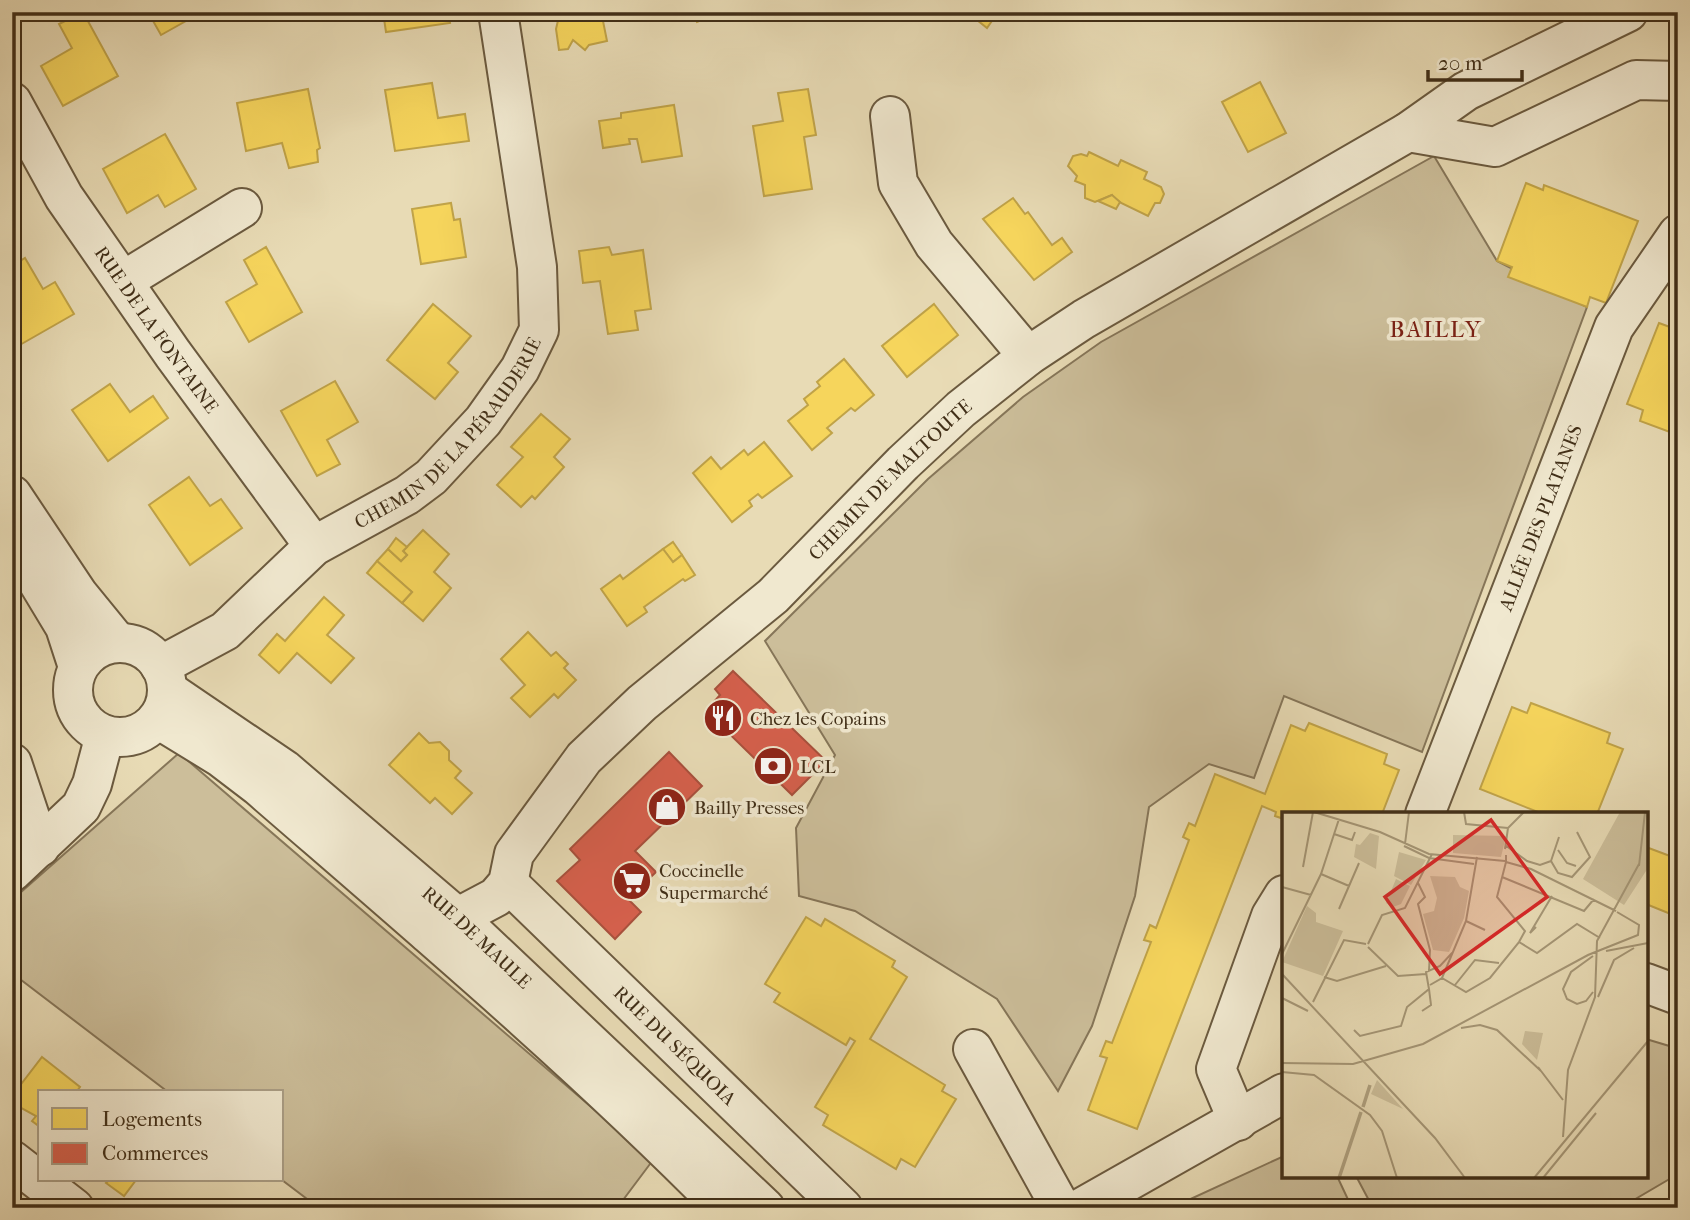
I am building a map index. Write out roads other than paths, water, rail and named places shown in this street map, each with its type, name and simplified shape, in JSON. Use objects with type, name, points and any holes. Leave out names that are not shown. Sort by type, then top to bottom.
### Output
[{"type":"street","name":"CHEMIN DE LA PÉRAUDERIE","points":[[162,692],[314,546],[407,495],[431,477],[483,421],[520,369],[539,330],[537,267],[498,12]]},
{"type":"street","name":"CHEMIN DE MALTOUTE","points":[[508,883],[514,854],[584,758],[642,703],[773,596],[942,427],[1028,356],[1084,319],[1408,132],[1466,91],[1628,12]]},
{"type":"street","points":[[1408,132],[1495,147],[1636,80],[1678,81]]},
{"type":"street","name":"RUE DE LA FONTAINE","points":[[12,102],[64,197],[314,546]]},
{"type":"street","points":[[890,116],[898,183],[934,244],[1028,356]]},
{"type":"street","points":[[123,281],[242,208]]},
{"type":"street","name":"ALLÉE DES PLATANES","points":[[1426,812],[1614,327],[1678,234]]},
{"type":"street","points":[[12,495],[78,594],[118,643]]},
{"type":"street","points":[[12,539],[65,627],[78,667]]},
{"type":"street","points":[[118,643],[137,646],[150,654],[162,692],[134,736],[105,736],[86,722],[74,702],[72,687],[78,667],[95,650],[118,643]]},
{"type":"street","name":"RUE DE MAULE","points":[[162,692],[285,770],[724,1208]]},
{"type":"street","points":[[12,873],[81,807],[92,784],[105,736]]},
{"type":"street","points":[[12,763],[40,847]]},
{"type":"street","points":[[442,925],[496,897],[508,883]]},
{"type":"street","name":"RUE DU SÉQUOIA","points":[[508,883],[843,1208]]},
{"type":"street","points":[[1238,1121],[1216,1069],[1271,916],[1282,898]]},
{"type":"street","name":"RUE DE MAULE","points":[[442,925],[528,983],[765,1208]]},
{"type":"street","points":[[528,983],[557,931]]},
{"type":"street","points":[[1648,984],[1678,995]]},
{"type":"street","points":[[973,1049],[1060,1208]]},
{"type":"street","points":[[1081,1208],[1282,1094]]},
{"type":"street","points":[[12,1160],[51,1201]]},
{"type":"place","name":"Chez les Copains","points":[[723,718]]},
{"type":"place","name":"LCL","points":[[773,766]]},
{"type":"place","name":"Bailly Presses","points":[[667,807]]},
{"type":"place","name":"Coccinelle Supermarché","points":[[632,881]]},
{"type":"district","name":"BAILLY","points":[[1436,329]]}]
